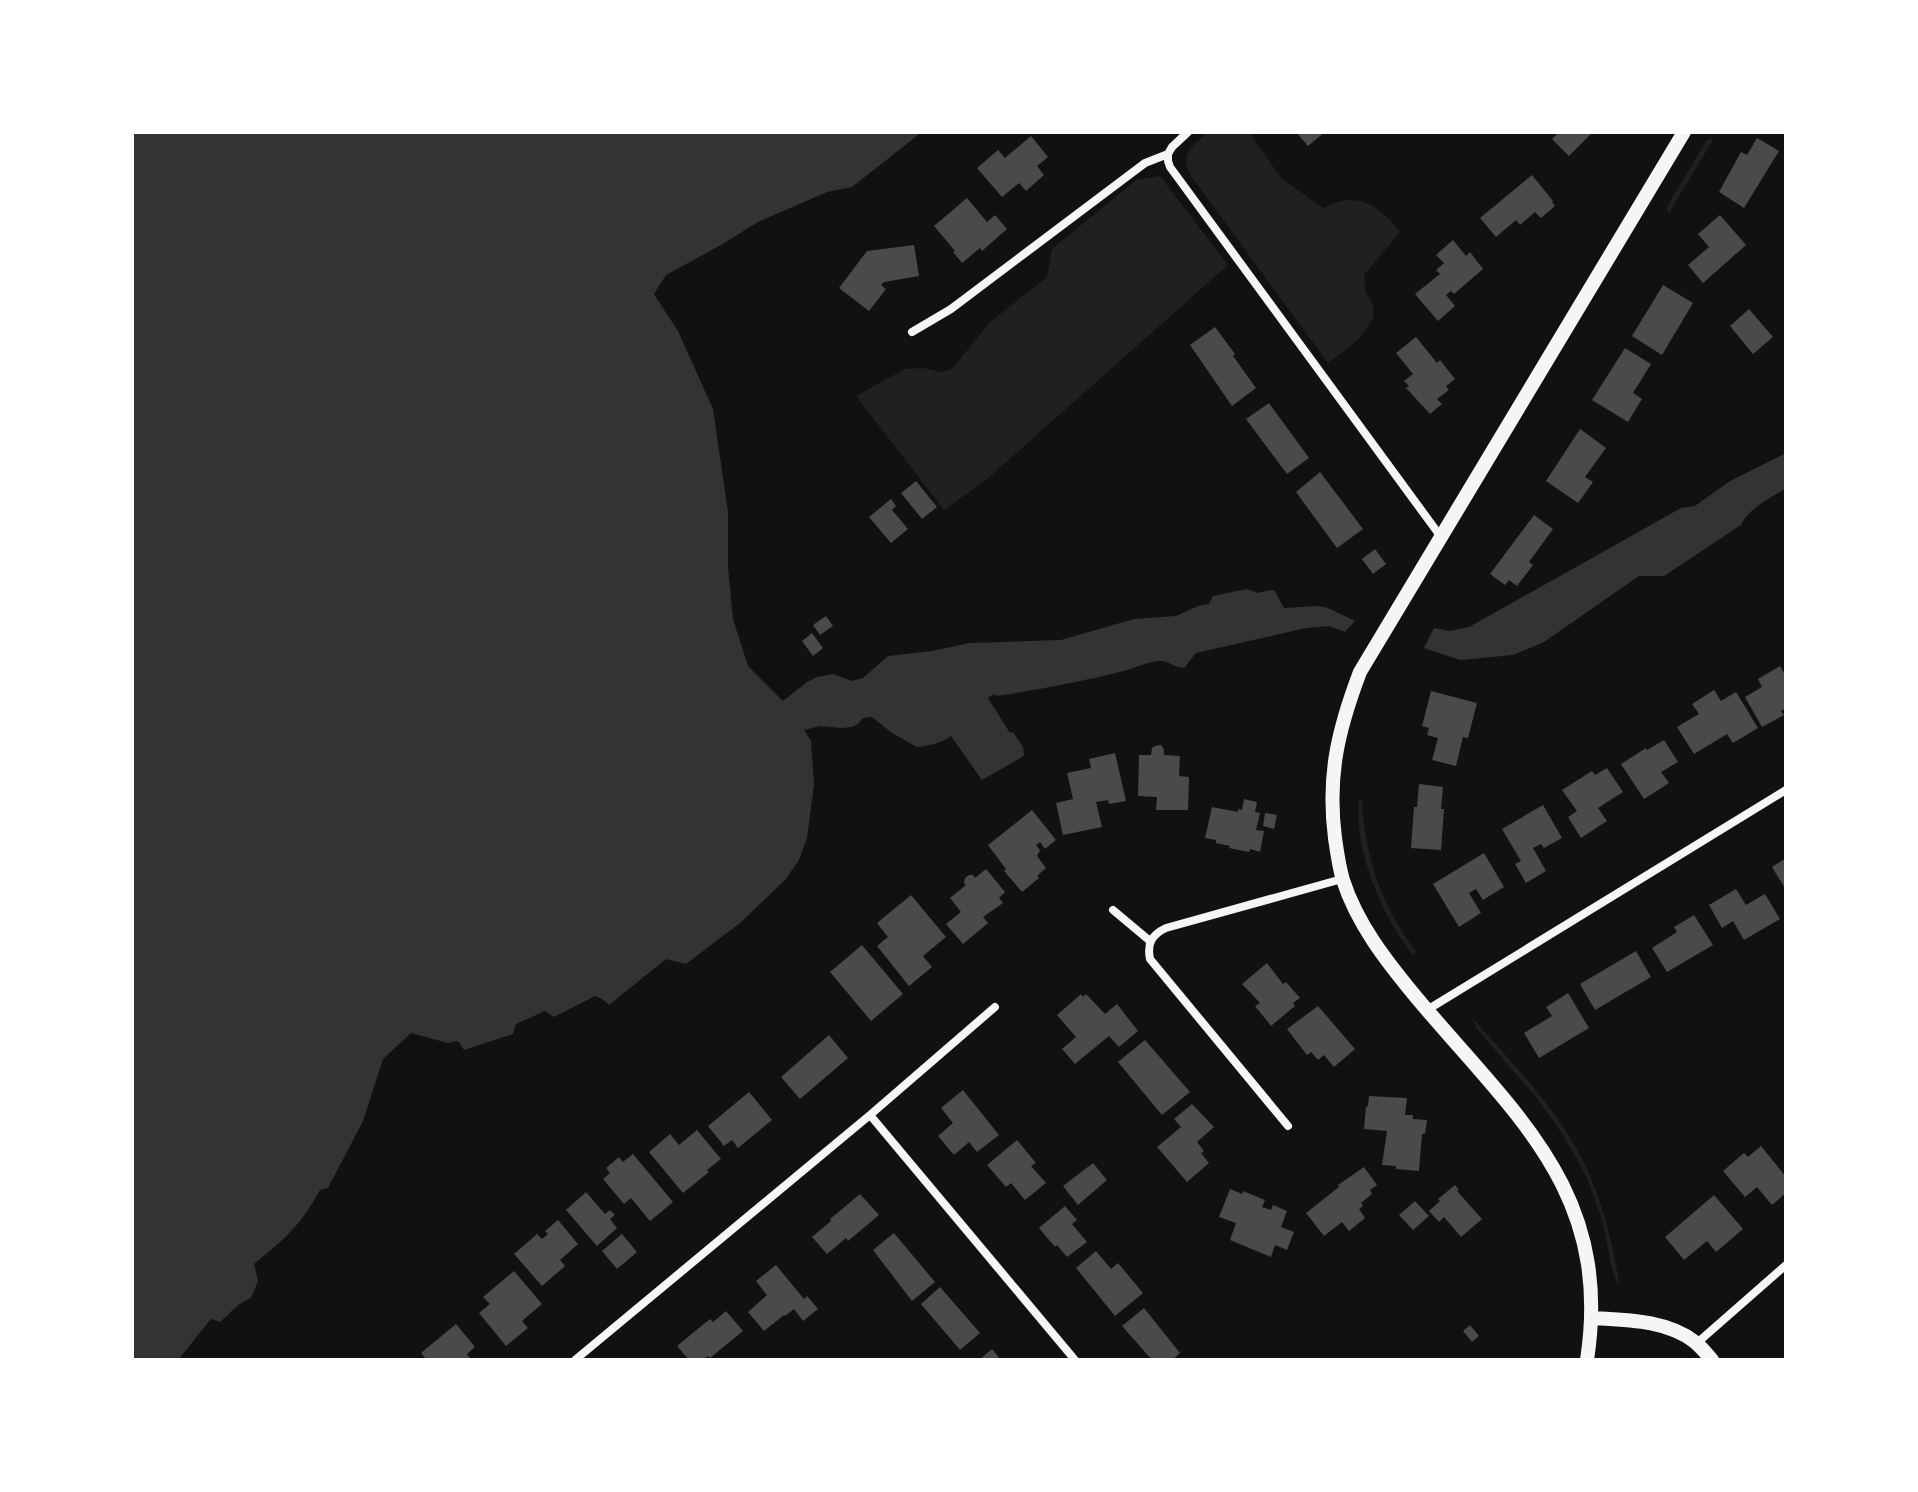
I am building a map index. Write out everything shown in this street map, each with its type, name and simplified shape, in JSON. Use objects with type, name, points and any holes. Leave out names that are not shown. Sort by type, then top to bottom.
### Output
[{"type":"street","points":[[1188,132],[1168,154],[1170,167],[1441,537]]},
{"type":"street","points":[[1587,1360],[1592,1318],[1591,1282],[1576,1215],[1561,1179],[1515,1112],[1386,961],[1365,929],[1342,879],[1332,813],[1333,775],[1338,737],[1360,672],[1684,132]]},
{"type":"street","points":[[912,332],[951,309],[1145,163],[1168,154]]},
{"type":"street","points":[[1427,1010],[1786,790]]},
{"type":"street","points":[[1288,1126],[1150,959],[1148,949],[1156,933],[1166,928],[1342,879]]},
{"type":"street","points":[[1113,910],[1150,941]]},
{"type":"street","points":[[575,1360],[995,1007]]},
{"type":"street","points":[[870,1115],[1075,1360]]},
{"type":"street","points":[[1697,1343],[1786,1265]]},
{"type":"street","points":[[1592,1318],[1642,1322],[1676,1330],[1697,1343],[1712,1360]]},
{"type":"shaded area","points":[[132,132],[922,132],[852,187],[827,192],[758,222],[666,275],[654,294],[678,331],[713,409],[728,512],[728,567],[733,619],[748,666],[783,701],[817,677],[833,674],[852,681],[863,678],[888,656],[970,643],[1061,640],[1134,619],[1176,616],[1209,604],[1213,596],[1247,589],[1258,593],[1275,591],[1284,608],[1318,606],[1355,621],[1345,632],[1329,626],[1306,628],[1196,653],[1184,668],[1156,661],[1061,685],[994,694],[988,698],[1010,733],[1013,732],[1023,747],[1024,756],[982,780],[951,736],[935,744],[917,747],[872,717],[863,718],[852,727],[820,726],[804,730],[811,741],[814,785],[807,838],[799,860],[785,880],[740,923],[686,964],[666,959],[609,1005],[595,996],[554,1017],[545,1011],[516,1024],[513,1034],[464,1050],[458,1041],[448,1043],[411,1033],[383,1059],[363,1121],[328,1188],[320,1190],[292,1231],[254,1264],[258,1281],[251,1298],[220,1322],[211,1319],[178,1360],[132,1360]]},
{"type":"shaded area","points":[[1209,132],[1249,132],[1281,178],[1323,208],[1341,201],[1359,201],[1382,213],[1400,232],[1364,275],[1366,293],[1373,305],[1373,319],[1358,340],[1328,363],[1191,176],[1186,162],[1189,151]]},
{"type":"shaded area","points":[[1711,139],[1669,213],[1669,203],[1707,140]]},
{"type":"shaded area","points":[[1160,176],[1228,265],[986,480],[944,510],[856,396],[905,369],[923,368],[941,372],[952,369],[990,322],[1047,277],[1052,249],[1136,180]]},
{"type":"shaded area","points":[[1786,453],[1786,488],[1755,508],[1741,525],[1664,576],[1639,576],[1544,642],[1513,655],[1460,660],[1424,648],[1434,628],[1449,631],[1469,627],[1681,508],[1695,506],[1730,481]]},
{"type":"shaded area","points":[[1362,799],[1366,840],[1377,880],[1394,917],[1416,952],[1413,955],[1391,922],[1372,882],[1361,841],[1359,801]]},
{"type":"shaded area","points":[[1472,1018],[1537,1092],[1567,1132],[1604,1215],[1618,1285],[1603,1223],[1588,1180],[1573,1152],[1535,1096],[1476,1028]]},
{"type":"building","points":[[1296,132],[1325,132],[1308,146]]},
{"type":"building","points":[[1559,132],[1593,132],[1569,156],[1552,139]]},
{"type":"building","points":[[1031,136],[1048,157],[1037,166],[1044,175],[1026,191],[1019,183],[1002,197],[977,168],[998,150],[1005,158]]},
{"type":"building","points":[[1757,138],[1779,151],[1744,208],[1719,192],[1741,152],[1747,155]]},
{"type":"building","points":[[1532,175],[1555,206],[1541,218],[1535,212],[1520,225],[1516,220],[1496,237],[1480,218]]},
{"type":"building","points":[[967,198],[987,222],[995,215],[1007,229],[982,251],[980,248],[962,263],[934,226]]},
{"type":"building","points":[[1720,215],[1746,245],[1703,283],[1688,265],[1709,247],[1698,234]]},
{"type":"building","points":[[1453,240],[1466,256],[1470,252],[1483,269],[1454,294],[1451,291],[1446,295],[1455,306],[1438,321],[1415,294],[1440,274],[1436,270],[1444,263],[1436,255]]},
{"type":"building","points":[[914,245],[919,276],[884,282],[881,285],[886,289],[869,311],[839,288],[867,251]]},
{"type":"building","points":[[1663,285],[1693,303],[1662,355],[1632,336]]},
{"type":"building","points":[[1749,309],[1773,337],[1753,354],[1730,326]]},
{"type":"building","points":[[1215,327],[1256,388],[1232,406],[1190,345]]},
{"type":"building","points":[[1416,337],[1455,379],[1446,386],[1449,390],[1437,399],[1442,404],[1430,414],[1406,388],[1409,386],[1404,381],[1413,374],[1396,353]]},
{"type":"building","points":[[1625,348],[1651,364],[1633,393],[1642,399],[1628,422],[1592,400]]},
{"type":"building","points":[[1269,403],[1309,458],[1287,474],[1246,419]]},
{"type":"building","points":[[1580,429],[1606,448],[1585,477],[1593,482],[1578,503],[1546,481]]},
{"type":"building","points":[[1320,472],[1363,529],[1337,548],[1296,492]]},
{"type":"building","points":[[916,481],[937,507],[922,519],[901,493]]},
{"type":"building","points":[[891,499],[896,506],[892,510],[908,529],[891,543],[869,517]]},
{"type":"building","points":[[1534,515],[1553,529],[1529,562],[1533,565],[1517,586],[1509,580],[1505,585],[1490,574]]},
{"type":"building","points":[[1375,549],[1386,564],[1373,574],[1362,559]]},
{"type":"building","points":[[826,616],[833,626],[820,635],[813,625]]},
{"type":"building","points":[[812,633],[823,648],[813,656],[802,641]]},
{"type":"building","points":[[1780,666],[1786,676],[1786,708],[1781,711],[1784,715],[1762,727],[1745,697],[1762,687],[1758,679]]},
{"type":"building","points":[[1714,690],[1721,701],[1736,692],[1758,728],[1733,743],[1727,734],[1694,754],[1677,727],[1699,714],[1692,704]]},
{"type":"building","points":[[1431,691],[1477,703],[1468,738],[1463,737],[1456,766],[1432,760],[1438,738],[1427,735],[1429,728],[1422,726]]},
{"type":"building","points":[[1664,740],[1678,762],[1661,772],[1669,783],[1644,799],[1621,764]]},
{"type":"building","points":[[1161,745],[1164,755],[1180,756],[1179,776],[1189,777],[1188,810],[1156,810],[1157,797],[1138,796],[1139,755],[1151,755],[1152,748]]},
{"type":"building","points":[[1115,753],[1126,801],[1109,804],[1108,800],[1096,802],[1102,827],[1063,835],[1056,803],[1073,799],[1067,773],[1091,768],[1089,759]]},
{"type":"building","points":[[1607,768],[1623,792],[1598,808],[1607,821],[1581,838],[1568,817],[1577,811],[1562,790],[1592,771],[1595,775]]},
{"type":"building","points":[[1419,784],[1443,787],[1441,850],[1411,848]]},
{"type":"building","points":[[1244,799],[1257,802],[1255,812],[1260,813],[1256,830],[1264,831],[1260,852],[1229,848],[1205,838],[1212,807],[1238,812],[1238,809],[1242,810]]},
{"type":"building","points":[[1543,805],[1562,838],[1544,848],[1541,844],[1533,848],[1546,871],[1526,883],[1515,864],[1521,861],[1502,829]]},
{"type":"building","points":[[1032,810],[1056,840],[1045,849],[1040,842],[1036,845],[1040,850],[1037,856],[1046,868],[1022,892],[988,845]]},
{"type":"building","points":[[1265,813],[1277,815],[1274,829],[1263,826]]},
{"type":"building","points":[[1484,853],[1504,887],[1483,900],[1476,889],[1469,893],[1481,913],[1459,927],[1433,884]]},
{"type":"building","points":[[1786,858],[1786,890],[1772,867]]},
{"type":"building","points":[[986,869],[1005,892],[999,898],[1003,903],[983,917],[988,923],[963,944],[946,924],[961,912],[950,898],[966,885],[965,878],[973,875],[975,878]]},
{"type":"building","points":[[1736,889],[1746,905],[1765,894],[1780,919],[1744,940],[1733,921],[1722,928],[1709,905]]},
{"type":"building","points":[[911,895],[946,937],[923,956],[932,967],[909,986],[877,946],[888,937],[877,923]]},
{"type":"building","points":[[1694,915],[1713,945],[1667,972],[1652,948],[1677,932],[1674,927]]},
{"type":"building","points":[[862,945],[903,994],[871,1021],[830,972]]},
{"type":"building","points":[[1636,951],[1651,977],[1595,1010],[1580,984]]},
{"type":"building","points":[[1267,963],[1283,984],[1286,982],[1300,998],[1271,1026],[1255,1006],[1260,1003],[1242,984]]},
{"type":"building","points":[[1568,993],[1589,1028],[1539,1058],[1524,1033],[1552,1016],[1546,1007]]},
{"type":"building","points":[[1081,994],[1083,997],[1086,994],[1105,1014],[1117,1004],[1138,1031],[1119,1047],[1109,1036],[1075,1064],[1062,1049],[1076,1037],[1057,1015]]},
{"type":"building","points":[[1318,1006],[1355,1049],[1334,1067],[1324,1055],[1318,1060],[1311,1052],[1307,1055],[1287,1029]]},
{"type":"building","points":[[829,1035],[848,1058],[800,1099],[781,1077]]},
{"type":"building","points":[[1145,1040],[1190,1092],[1162,1115],[1118,1062]]},
{"type":"building","points":[[963,1090],[999,1135],[977,1152],[969,1142],[954,1155],[938,1136],[953,1123],[941,1108]]},
{"type":"building","points":[[749,1092],[772,1120],[738,1148],[732,1140],[724,1146],[708,1126]]},
{"type":"building","points":[[1369,1096],[1407,1098],[1405,1115],[1427,1120],[1425,1134],[1422,1134],[1419,1171],[1382,1165],[1387,1131],[1364,1129]]},
{"type":"building","points":[[1192,1104],[1214,1127],[1197,1142],[1209,1163],[1187,1182],[1157,1147],[1181,1127],[1174,1119]]},
{"type":"building","points":[[697,1130],[721,1159],[683,1193],[649,1152],[670,1134],[679,1145]]},
{"type":"building","points":[[1017,1140],[1036,1163],[1031,1166],[1046,1183],[1025,1200],[1011,1183],[1006,1187],[987,1165]]},
{"type":"building","points":[[1761,1146],[1786,1177],[1786,1193],[1772,1205],[1757,1187],[1745,1197],[1723,1171],[1744,1153],[1748,1157]]},
{"type":"building","points":[[633,1154],[673,1202],[650,1221],[631,1198],[624,1204],[603,1179],[610,1173],[606,1168],[619,1157],[623,1162]]},
{"type":"building","points":[[1093,1163],[1107,1180],[1078,1205],[1063,1186]]},
{"type":"building","points":[[1364,1167],[1377,1185],[1361,1203],[1363,1206],[1359,1209],[1365,1218],[1349,1231],[1342,1222],[1324,1236],[1306,1213]]},
{"type":"building","points":[[1455,1185],[1482,1219],[1461,1237],[1444,1217],[1439,1222],[1429,1211]]},
{"type":"building","points":[[1230,1189],[1265,1200],[1262,1207],[1271,1210],[1273,1205],[1287,1211],[1281,1227],[1294,1232],[1287,1250],[1275,1245],[1271,1257],[1230,1240],[1236,1223],[1219,1217]]},
{"type":"building","points":[[586,1192],[605,1214],[610,1210],[615,1215],[610,1219],[617,1228],[597,1246],[566,1210]]},
{"type":"building","points":[[860,1194],[879,1215],[827,1254],[812,1237]]},
{"type":"building","points":[[1714,1195],[1743,1229],[1716,1252],[1707,1241],[1684,1260],[1665,1237]]},
{"type":"building","points":[[1415,1201],[1429,1216],[1413,1230],[1399,1215]]},
{"type":"building","points":[[1065,1206],[1077,1220],[1072,1224],[1087,1242],[1067,1257],[1039,1228]]},
{"type":"building","points":[[558,1220],[578,1244],[560,1260],[565,1266],[542,1286],[514,1254],[537,1234],[542,1239],[548,1234],[545,1231]]},
{"type":"building","points":[[894,1233],[935,1282],[912,1301],[873,1250]]},
{"type":"building","points":[[622,1234],[637,1252],[617,1269],[602,1251]]},
{"type":"building","points":[[1096,1251],[1111,1269],[1118,1263],[1143,1293],[1115,1316],[1076,1268]]},
{"type":"building","points":[[776,1265],[804,1299],[807,1296],[818,1309],[803,1321],[794,1309],[764,1331],[748,1312],[767,1295],[756,1281]]},
{"type":"building","points":[[514,1271],[542,1304],[522,1321],[528,1328],[506,1346],[479,1313],[490,1304],[483,1297]]},
{"type":"building","points":[[940,1287],[980,1333],[960,1350],[921,1304]]},
{"type":"building","points":[[1144,1308],[1180,1353],[1172,1360],[1152,1360],[1122,1326]]},
{"type":"building","points":[[726,1311],[743,1331],[710,1358],[689,1360],[677,1346],[710,1319],[713,1322]]},
{"type":"building","points":[[456,1324],[475,1347],[467,1354],[471,1360],[427,1360],[421,1353]]},
{"type":"building","points":[[1470,1325],[1479,1336],[1472,1342],[1463,1331]]},
{"type":"building","points":[[992,1349],[1001,1360],[979,1360]]}]
